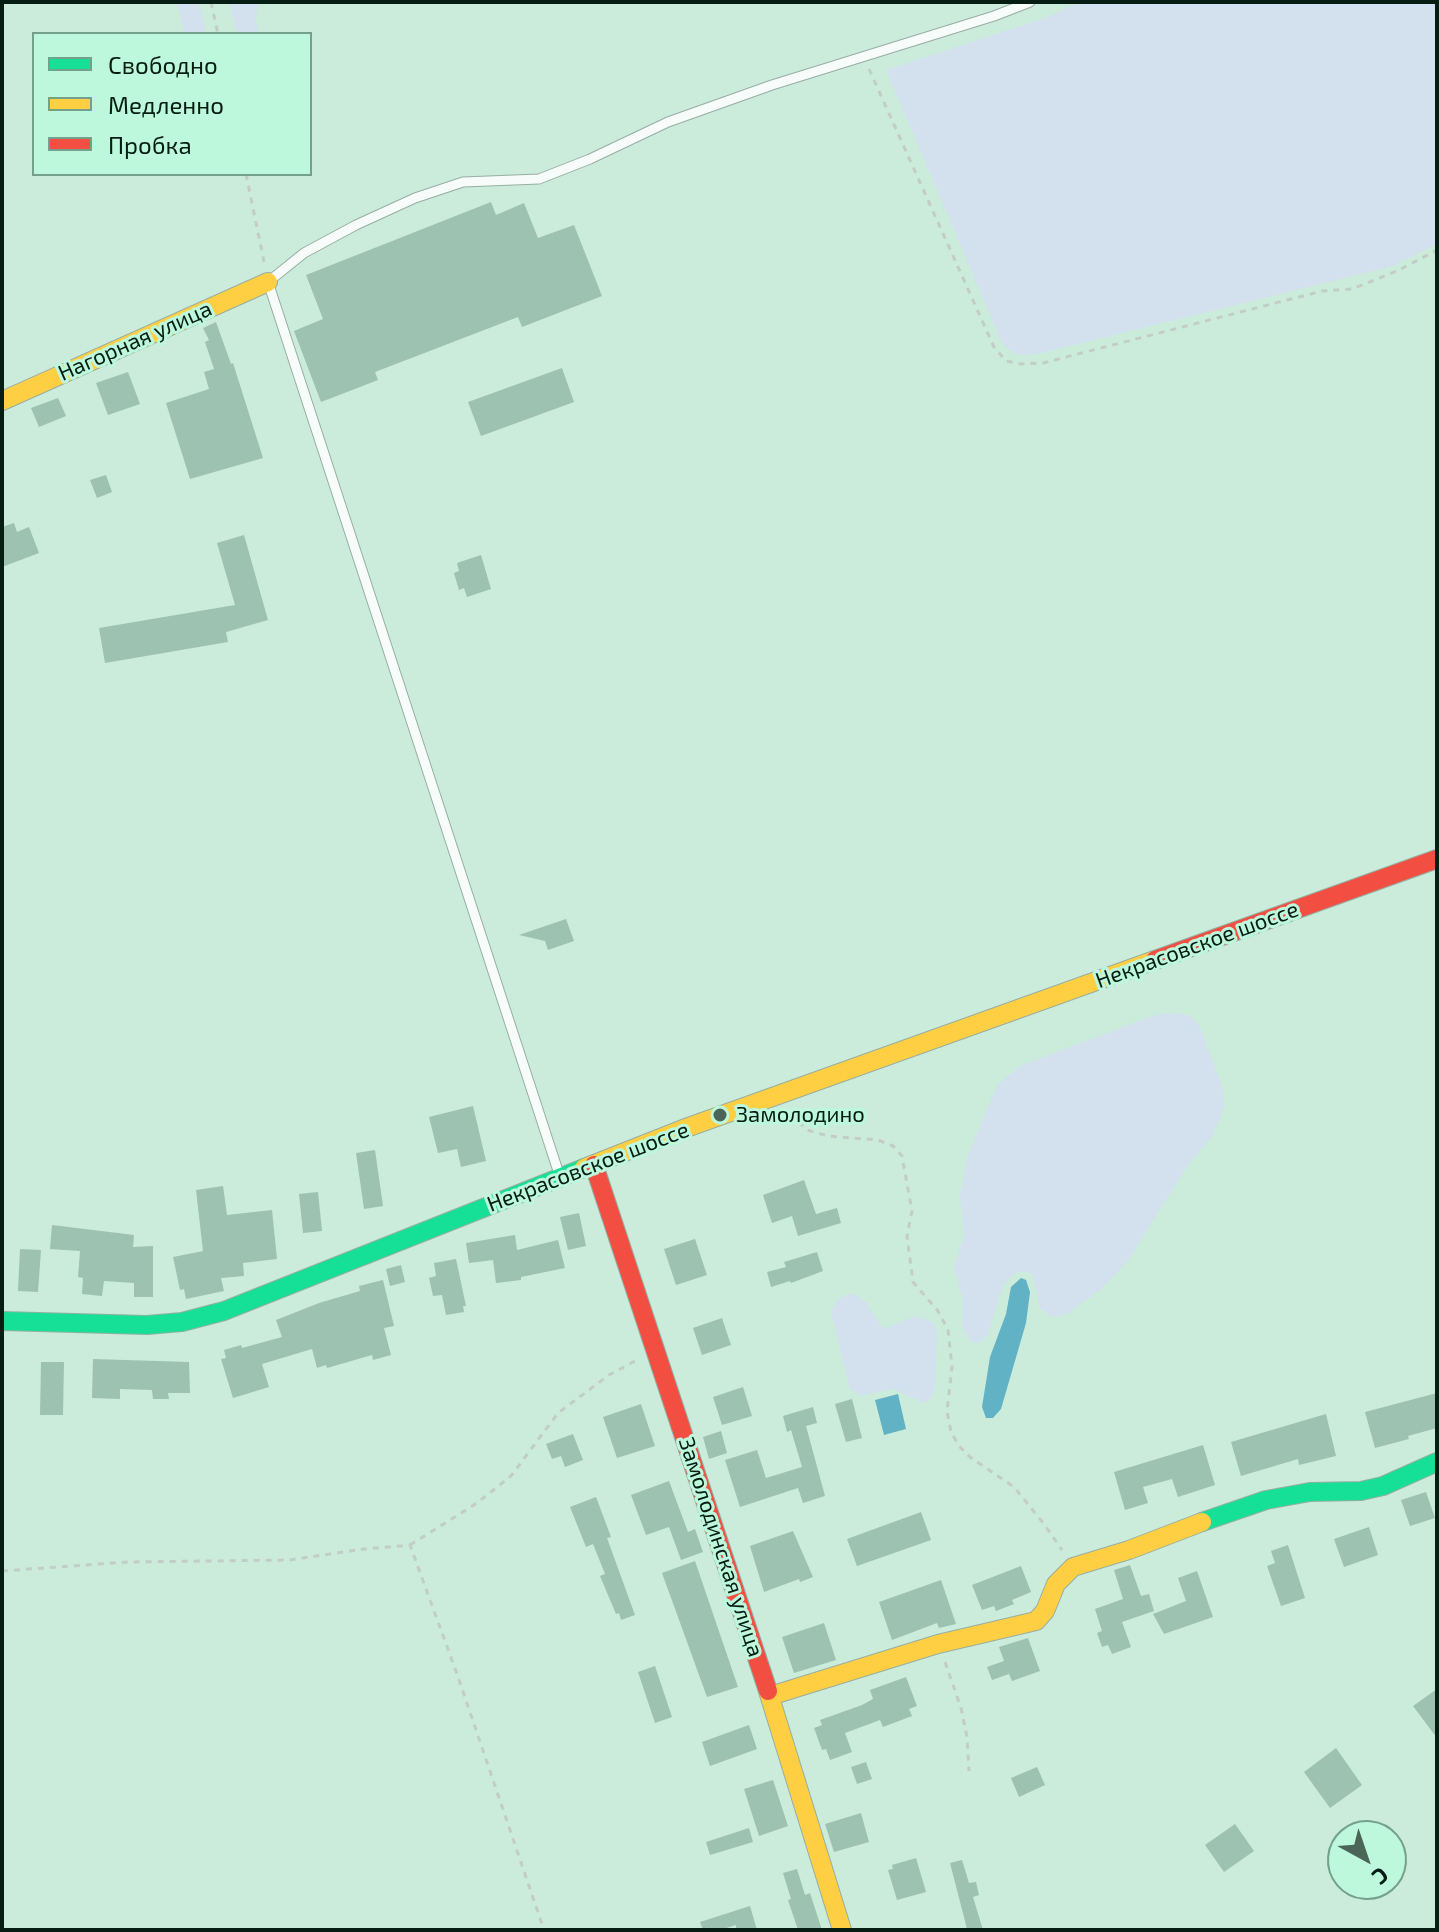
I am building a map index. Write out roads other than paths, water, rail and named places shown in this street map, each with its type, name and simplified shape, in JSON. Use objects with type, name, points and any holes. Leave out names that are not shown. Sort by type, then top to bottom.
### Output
[{"type":"street","name":"Нагорная улица","points":[[2,401],[268,282]]},
{"type":"street","name":"Некрасовское шоссе","points":[[2,1321],[147,1325],[182,1322],[224,1311],[683,1129],[1437,859]]},
{"type":"street","name":"Замолодинская улица","points":[[594,1165],[770,1696],[842,1930]]},
{"type":"street","points":[[770,1696],[938,1644],[1036,1621],[1045,1611],[1056,1584],[1073,1567],[1266,1500],[1310,1492],[1361,1491],[1408,1477],[1437,1462]]},
{"type":"lane","points":[[560,1177],[268,282],[304,253],[415,198],[463,182],[539,179],[668,122],[1030,2]]},
{"type":"water","points":[[1021,1278],[1026,1280],[1030,1292],[1026,1323],[1001,1409],[993,1418],[986,1418],[982,1407],[990,1357],[1006,1314],[1011,1287]]},
{"type":"water","points":[[898,1394],[906,1429],[884,1435],[875,1400]]},
{"type":"place","name":"Замолодино","points":[[720,1115]]}]
